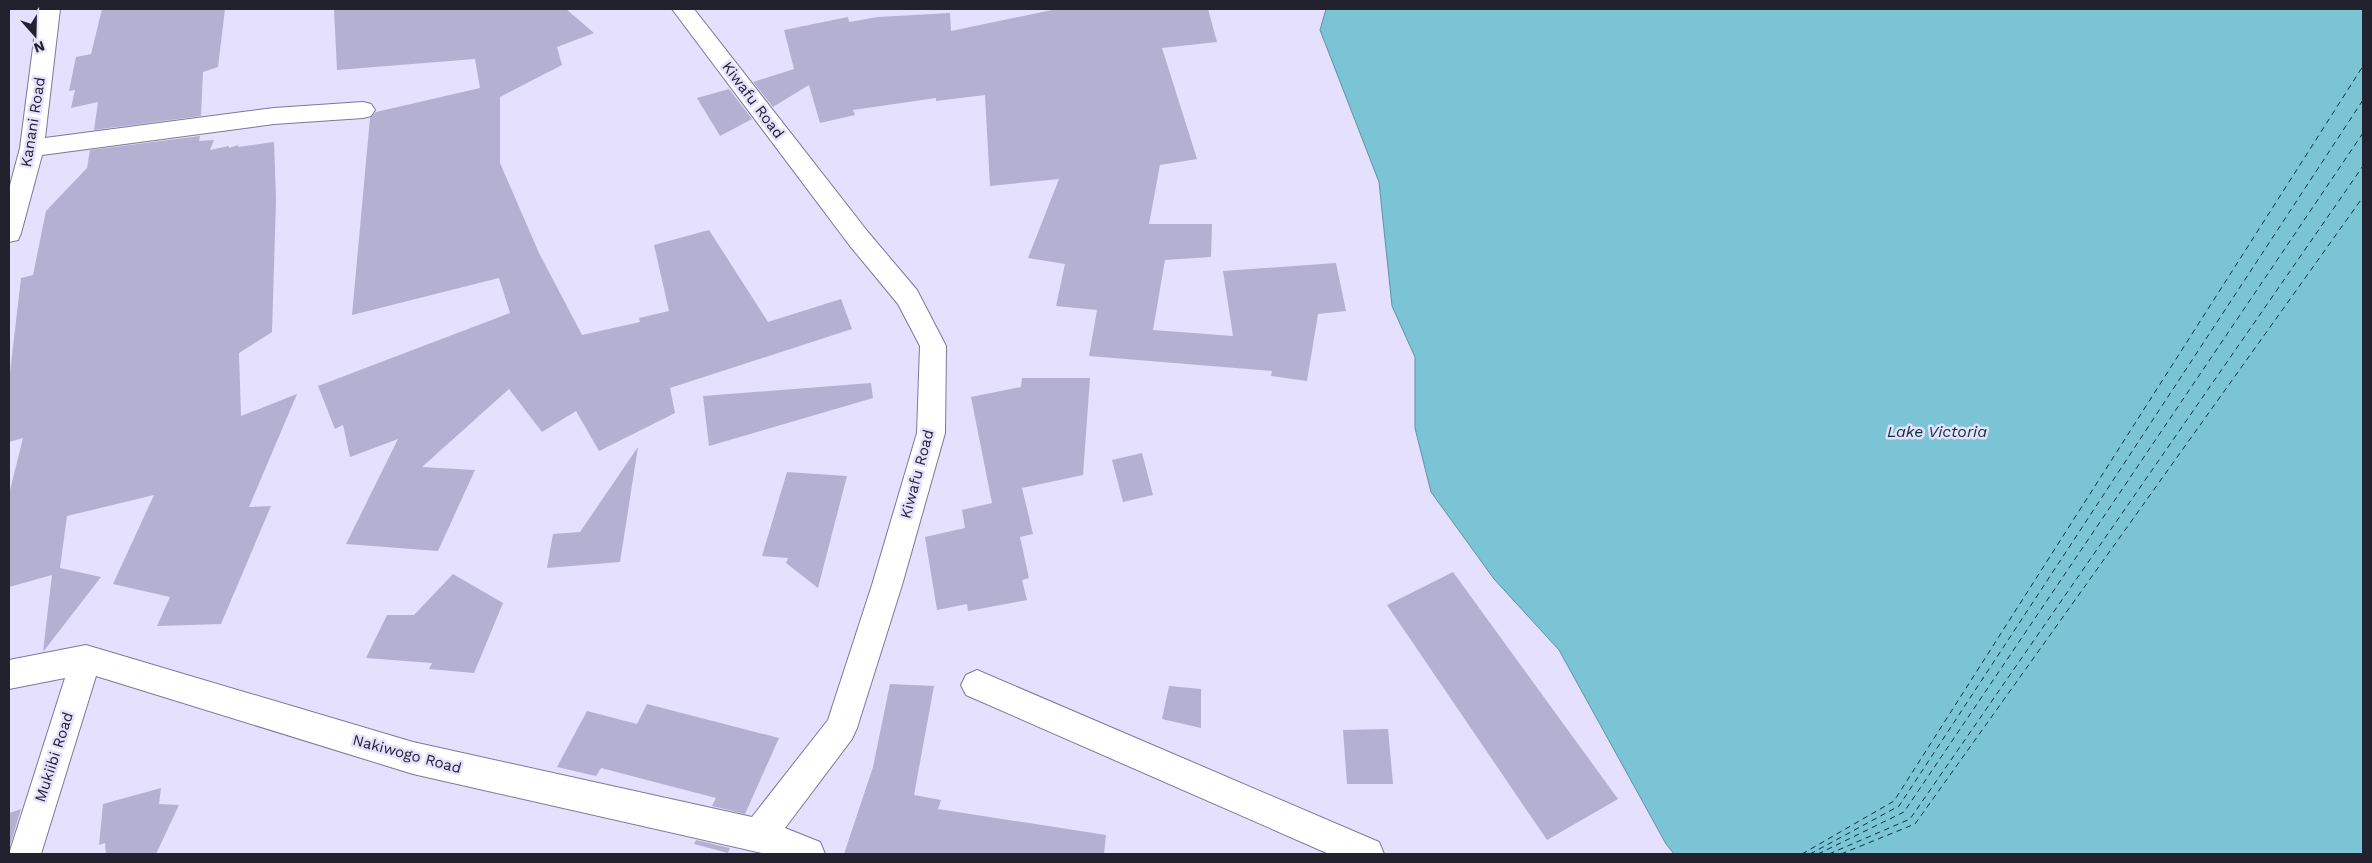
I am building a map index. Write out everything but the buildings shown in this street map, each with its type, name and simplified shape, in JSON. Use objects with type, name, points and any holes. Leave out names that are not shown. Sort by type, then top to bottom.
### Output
[{"type":"street","name":"Kanani Road","points":[[9,233],[32,148],[49,9]]},
{"type":"street","name":"Kiwafu Road","points":[[683,9],[859,239],[908,297],[933,346],[931,434],[887,585],[842,728],[759,835]]},
{"type":"street","points":[[32,148],[274,116],[363,110]]},
{"type":"street","name":"Nakiwogo Road","points":[[9,674],[86,659],[414,758],[759,835],[808,854]]},
{"type":"street","name":"Mukiibi Road","points":[[24,854],[86,659]]},
{"type":"street","points":[[977,685],[1367,854]]},
{"type":"water","name":"Lake Victoria","points":[[1326,9],[2363,9],[2363,854],[1674,854],[1666,844],[1559,650],[1494,579],[1431,492],[1415,428],[1415,357],[1392,306],[1379,182],[1320,30]]},
{"type":"ferry route","points":[[1802,854],[1894,801],[2363,66]]},
{"type":"ferry route","points":[[1810,854],[1899,806],[2363,100]]},
{"type":"ferry route","points":[[1818,854],[1904,812],[2363,133]]},
{"type":"ferry route","points":[[1829,854],[1910,819],[2363,166]]},
{"type":"ferry route","points":[[1841,854],[1915,824],[2363,197]]}]
